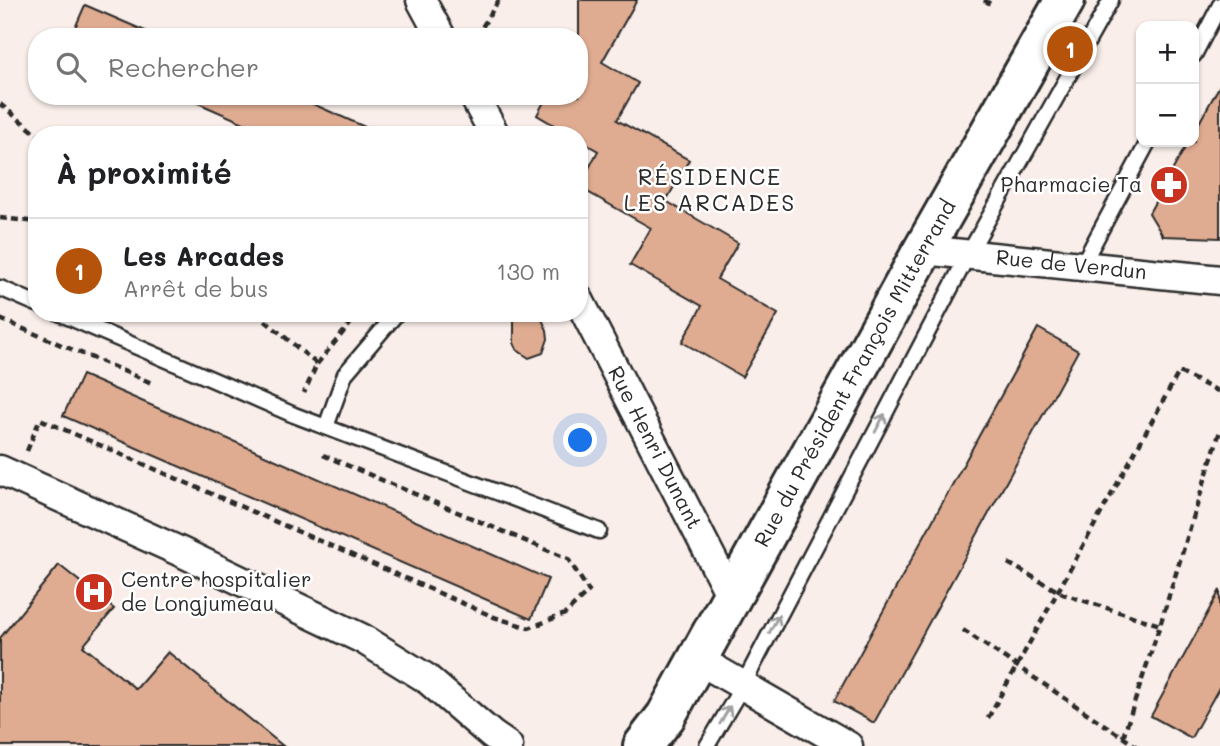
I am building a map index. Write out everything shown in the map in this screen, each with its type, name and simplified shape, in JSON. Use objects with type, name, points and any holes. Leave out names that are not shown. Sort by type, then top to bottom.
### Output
[{"type":"main road","name":"Rue du Président François Mitterrand","points":[[643,746],[666,716],[923,250],[1065,0]]},
{"type":"street","points":[[422,0],[437,28]]},
{"type":"street","points":[[479,105],[490,126]]},
{"type":"street","name":"Rue de Verdun","points":[[923,250],[1220,280]]},
{"type":"street","name":"Rue Henri Dunant","points":[[588,318],[731,596]]},
{"type":"street","points":[[8,474],[181,552],[363,639],[426,678],[508,746]]},
{"type":"street","points":[[697,659],[848,746]]},
{"type":"lane","points":[[707,746],[743,685],[968,255],[1111,0]]},
{"type":"lane","points":[[1199,45],[1220,5]]},
{"type":"lane","points":[[1082,265],[1144,147]]},
{"type":"lane","points":[[0,288],[28,300]]},
{"type":"lane","points":[[80,322],[294,415],[599,530]]},
{"type":"lane","points":[[326,427],[345,374],[389,322]]},
{"type":"path","points":[[482,28],[499,0]]},
{"type":"path","points":[[984,0],[994,6]]},
{"type":"path","points":[[0,104],[28,127]]},
{"type":"path","points":[[0,218],[28,221]]},
{"type":"path","points":[[0,319],[154,384]]},
{"type":"path","points":[[267,322],[317,364]]},
{"type":"path","points":[[294,415],[317,364],[352,322]]},
{"type":"path","points":[[988,718],[1179,372],[1220,392]]},
{"type":"path","points":[[8,474],[40,419],[494,617],[518,625],[529,628],[565,614],[589,591],[568,559],[320,454]]},
{"type":"path","points":[[1123,737],[1220,431]]},
{"type":"path","points":[[1008,563],[1058,591],[1160,625]]},
{"type":"path","points":[[963,630],[1136,746]]},
{"type":"building","points":[[579,0],[637,0],[602,62],[638,83],[617,120],[689,160],[666,201],[738,243],[717,279],[778,314],[742,377],[682,342],[702,306],[630,265],[651,228],[588,192],[588,170],[598,151],[588,145],[588,126],[556,126],[537,115],[542,105],[588,105],[588,28],[579,28]]},
{"type":"building","points":[[85,5],[138,28],[75,28]]},
{"type":"building","points":[[1220,85],[1220,238],[1163,236],[1149,213],[1185,147],[1199,147],[1199,123]]},
{"type":"building","points":[[203,105],[315,105],[363,126],[250,126]]},
{"type":"building","points":[[514,322],[543,322],[548,339],[543,353],[529,358],[517,350],[514,343]]},
{"type":"building","points":[[1038,328],[1078,351],[874,723],[834,701]]},
{"type":"building","points":[[82,375],[548,579],[531,619],[63,416]]},
{"type":"building","points":[[59,565],[114,609],[83,646],[136,689],[168,652],[283,746],[0,746],[0,638]]},
{"type":"building","points":[[1220,590],[1220,686],[1191,738],[1151,716]]},
{"type":"place","name":"Les Arcades","points":[[1070,49]]},
{"type":"place","name":"Pharmacie Ta","points":[[1169,185]]},
{"type":"place","name":"Centre hospitalier de Longjumeau","points":[[94,592]]},
{"type":"district","name":"RÉSIDENCE LES ARCADES","points":[[710,190]]}]
